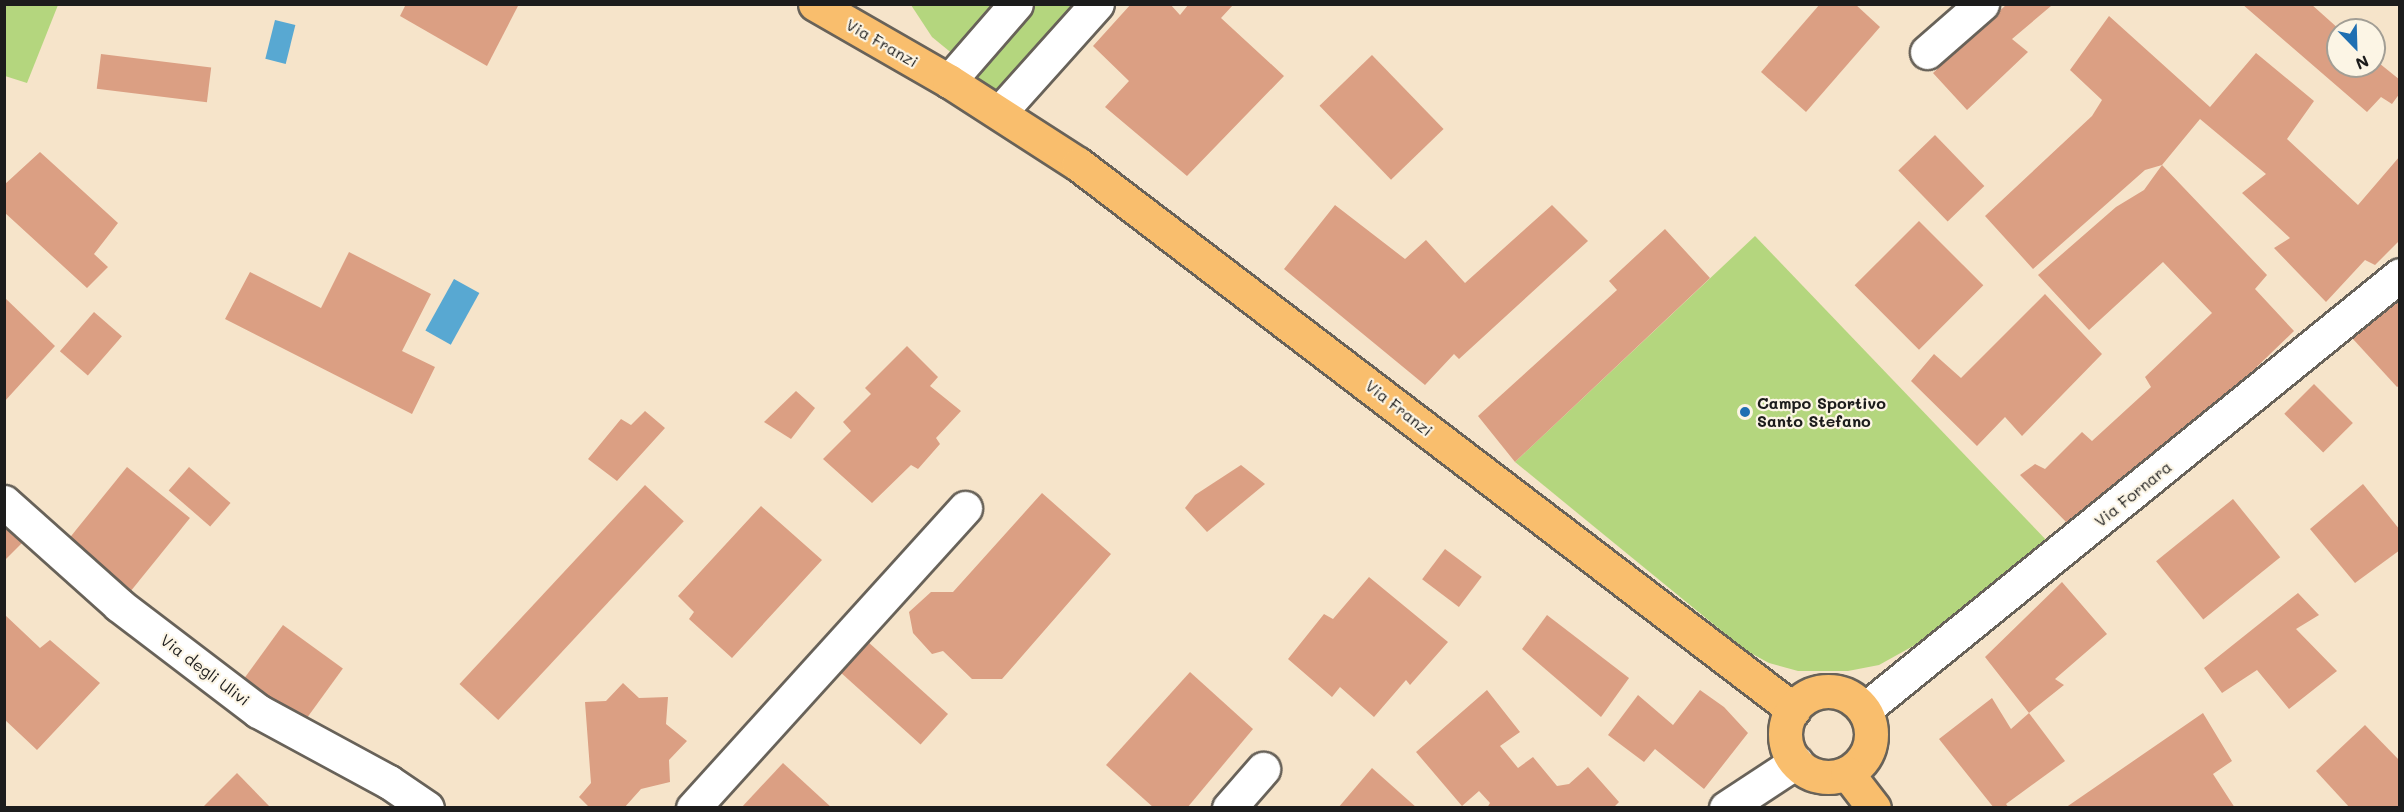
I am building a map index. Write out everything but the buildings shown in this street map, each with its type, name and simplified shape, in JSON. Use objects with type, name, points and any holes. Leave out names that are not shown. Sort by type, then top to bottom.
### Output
[{"type":"main road","name":"Via Franzi","points":[[816,4],[1000,112],[1088,171],[1794,710]]},
{"type":"main road","points":[[1828,691],[1842,693],[1864,710],[1870,723],[1867,752],[1847,773],[1819,776],[1796,762],[1785,736],[1794,710],[1815,693],[1828,691]]},
{"type":"main road","points":[[1847,773],[1874,807]]},
{"type":"street","points":[[949,81],[1016,4]]},
{"type":"street","points":[[1000,112],[1097,4]]},
{"type":"street","points":[[1927,52],[1982,4]]},
{"type":"street","name":"Via Fornara","points":[[1864,710],[2400,274]]},
{"type":"street","name":"Via degli Ulivi","points":[[4,502],[118,605],[258,711],[389,782],[427,807]]},
{"type":"street","points":[[693,807],[965,508]]},
{"type":"street","points":[[1726,807],[1796,762]]},
{"type":"street","points":[[1229,807],[1263,769]]},
{"type":"green space","points":[[4,5],[58,5],[27,83],[5,76]]},
{"type":"green space","points":[[911,5],[993,5],[954,55],[932,37]]},
{"type":"green space","points":[[1030,5],[1087,5],[1003,100],[968,78]]},
{"type":"green space","name":"Campo Sportivo Santo Stefano","points":[[1755,236],[2051,545],[1915,645],[1879,665],[1848,671],[1798,671],[1769,663],[1745,650],[1515,462]]},
{"type":"water","points":[[275,20],[295,25],[286,64],[265,59]]},
{"type":"water","points":[[454,279],[479,293],[451,345],[425,331]]},
{"type":"place","name":"Campo Sportivo Santo Stefano","points":[[1745,412]]}]
